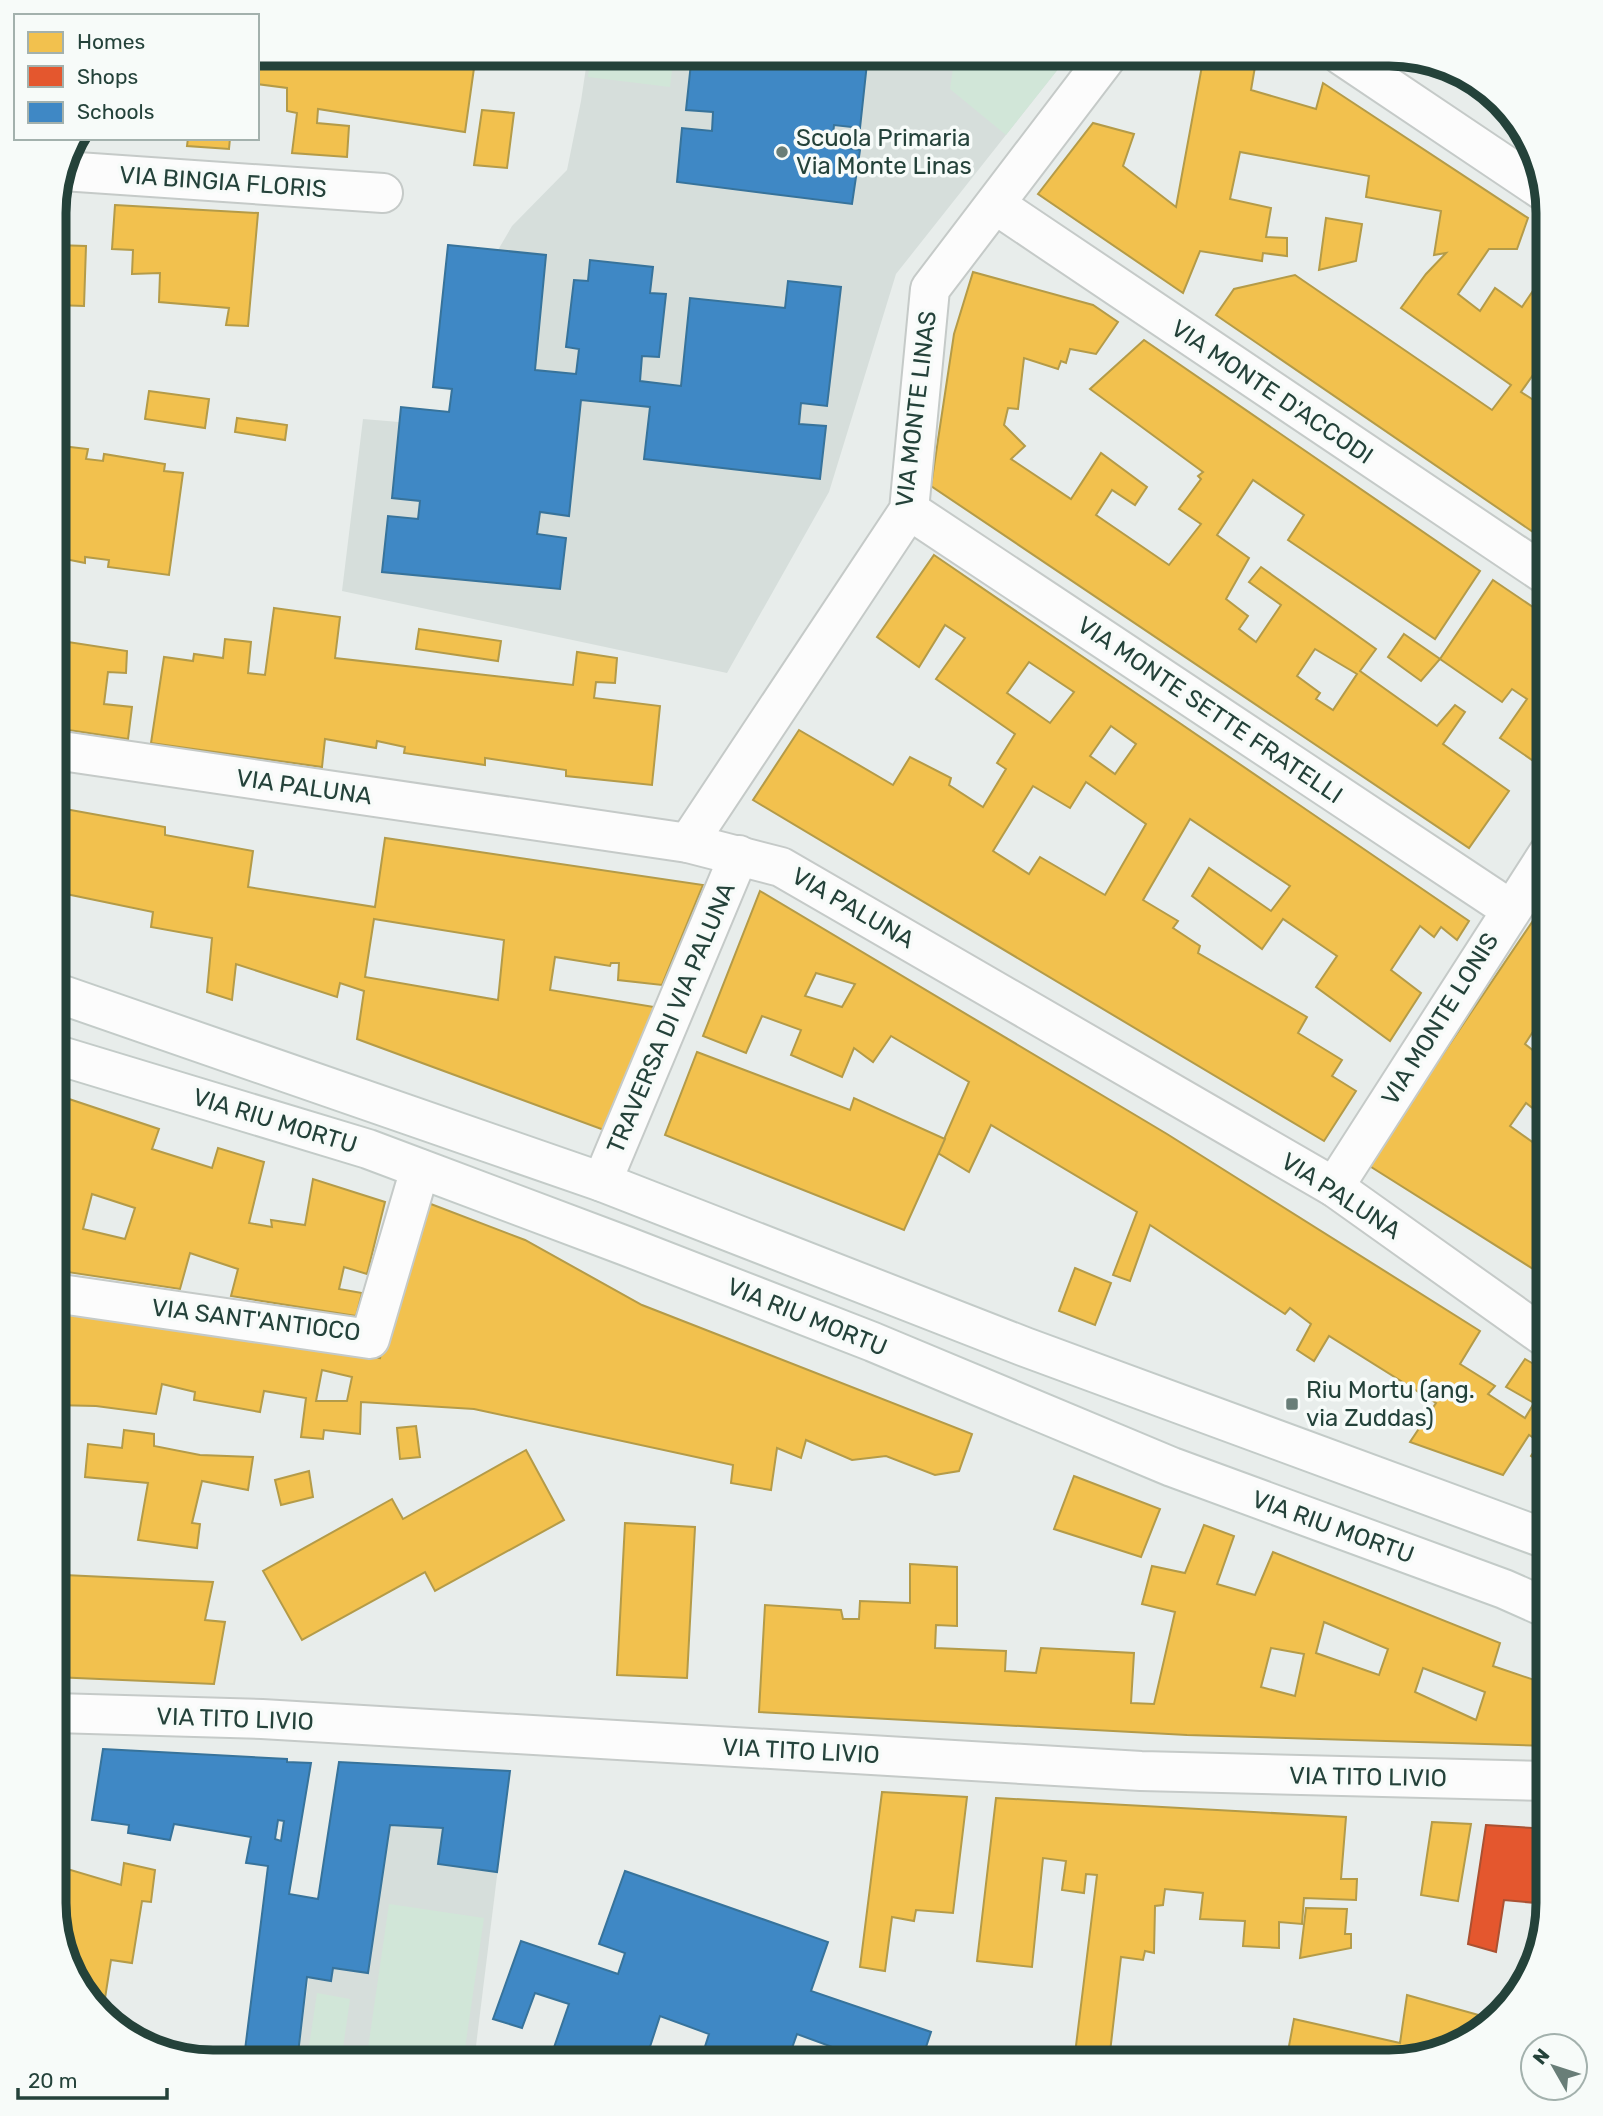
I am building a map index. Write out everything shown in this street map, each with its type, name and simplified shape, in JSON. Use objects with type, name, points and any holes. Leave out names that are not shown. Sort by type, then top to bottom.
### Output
[{"type":"street","name":"VIA MONTE LINAS","points":[[688,843],[909,510],[930,289],[1099,67]]},
{"type":"street","points":[[1359,67],[1533,184]]},
{"type":"street","name":"VIA BINGIA FLORIS","points":[[73,172],[383,193]]},
{"type":"street","name":"VIA MONTE D'ACCODI","points":[[996,205],[1536,568]]},
{"type":"street","name":"VIA MONTE SETTE FRATELLI","points":[[909,510],[1510,909]]},
{"type":"street","name":"VIA PALUNA","points":[[67,752],[688,843],[781,867],[1334,1187],[1536,1331]]},
{"type":"street","name":"TRAVERSA DI VIA PALUNA","points":[[602,1182],[739,855]]},
{"type":"street","name":"VIA MONTE LONIS","points":[[1334,1187],[1536,871]]},
{"type":"street","name":"VIA RIU MORTU","points":[[67,996],[602,1182],[1024,1347],[1536,1535]]},
{"type":"street","name":"VIA RIU MORTU","points":[[66,1058],[368,1149],[873,1342],[1172,1467],[1536,1604]]},
{"type":"street","name":"VIA SANT'ANTIOCO","points":[[66,1295],[370,1339],[420,1169]]},
{"type":"street","name":"VIA TITO LIVIO","points":[[66,1713],[275,1719],[1141,1771],[1536,1781]]},
{"type":"shaded area","points":[[586,67],[1060,67],[896,274],[829,492],[727,673],[342,591],[363,419],[399,422],[401,407],[449,411],[451,389],[433,387],[448,245],[498,250],[512,226],[567,170]]},
{"type":"shaded area","points":[[339,1762],[510,1771],[475,2050],[299,2050]]},
{"type":"green space","points":[[589,67],[672,67],[670,87],[588,77]]},
{"type":"green space","points":[[953,67],[1060,67],[1006,135],[950,89]]},
{"type":"green space","points":[[389,1904],[484,1918],[465,2050],[368,2050]]},
{"type":"green space","points":[[317,1993],[350,1999],[343,2050],[308,2050]]},
{"type":"building: Homes","points":[[259,67],[474,67],[465,132],[318,109],[317,123],[349,126],[347,157],[292,153],[297,113],[287,111],[287,88],[259,84]]},
{"type":"building: Homes","points":[[1202,67],[1255,67],[1251,90],[1316,109],[1323,83],[1528,218],[1517,249],[1489,249],[1458,294],[1480,311],[1495,288],[1522,307],[1536,286],[1536,371],[1521,392],[1536,402],[1536,534],[1216,315],[1234,289],[1295,275],[1492,410],[1511,385],[1401,308],[1426,274],[1446,253],[1434,255],[1441,211],[1366,197],[1369,176],[1240,152],[1230,199],[1271,208],[1266,237],[1287,238],[1287,256],[1263,253],[1262,261],[1200,251],[1183,293],[1038,194],[1093,123],[1134,134],[1123,166],[1176,207]]},
{"type":"building: Homes","points":[[482,110],[514,113],[507,168],[474,165]]},
{"type":"building: Homes","points":[[188,140],[230,140],[229,149],[187,146]]},
{"type":"building: Homes","points":[[115,205],[258,213],[248,326],[226,325],[229,308],[159,302],[160,273],[132,274],[133,250],[112,249]]},
{"type":"building: Homes","points":[[1326,218],[1362,224],[1356,261],[1319,270]]},
{"type":"building: Homes","points":[[67,245],[86,246],[84,306],[67,305]]},
{"type":"building: Homes","points":[[973,272],[1093,305],[1118,322],[1096,354],[1070,349],[1066,363],[1061,361],[1058,369],[1024,358],[1018,409],[1008,408],[1004,425],[1025,446],[1011,459],[1071,499],[1101,453],[1147,487],[1135,505],[1112,490],[1096,515],[1169,565],[1201,524],[1179,509],[1201,479],[1198,476],[1203,472],[1090,389],[1144,340],[1480,571],[1435,639],[1288,540],[1304,515],[1253,480],[1217,535],[1249,558],[1226,599],[1248,616],[1239,629],[1256,642],[1281,605],[1249,582],[1261,567],[1376,649],[1360,671],[1437,726],[1455,705],[1465,712],[1443,744],[1509,791],[1469,848],[931,486],[954,334]],"holes":[[[1315,649],[1357,674],[1333,710],[1316,699],[1320,693],[1297,676]]]},
{"type":"building: Homes","points":[[149,391],[209,399],[205,428],[145,419]]},
{"type":"building: Homes","points":[[237,418],[287,425],[285,440],[235,432]]},
{"type":"building: Homes","points":[[67,447],[88,449],[86,459],[103,461],[104,454],[165,464],[164,471],[183,473],[169,575],[108,567],[109,560],[85,557],[85,563],[67,559]]},
{"type":"building: Homes","points":[[934,555],[1469,921],[1457,940],[1441,927],[1434,937],[1420,926],[1391,970],[1421,993],[1390,1041],[1316,987],[1337,956],[1283,919],[1262,949],[1192,896],[1209,868],[1271,911],[1290,886],[1190,819],[1143,900],[1178,921],[1173,928],[1200,946],[1198,953],[1307,1017],[1298,1033],[1342,1060],[1332,1076],[1356,1091],[1324,1141],[753,800],[799,730],[893,785],[910,757],[951,778],[949,785],[983,807],[1006,769],[997,763],[1015,734],[936,679],[965,638],[945,625],[919,667],[877,637]],"holes":[[[1029,662],[1074,692],[1050,723],[1007,693]],[[1111,726],[1136,744],[1115,774],[1090,756]],[[1086,782],[1146,824],[1105,895],[1040,857],[1029,874],[993,851],[1033,786],[1070,808]]]},
{"type":"building: Homes","points":[[1493,580],[1536,609],[1536,754],[1532,760],[1500,738],[1527,699],[1512,689],[1502,702],[1440,659]]},
{"type":"building: Homes","points":[[274,608],[340,617],[335,658],[573,685],[577,652],[617,658],[615,683],[596,682],[594,698],[660,706],[652,785],[566,776],[566,770],[485,758],[485,765],[404,753],[405,747],[377,741],[376,748],[325,739],[322,767],[151,743],[164,657],[193,661],[194,654],[223,658],[225,639],[251,642],[248,673],[265,675]]},
{"type":"building: Homes","points":[[419,629],[501,641],[498,661],[416,649]]},
{"type":"building: Homes","points":[[1404,634],[1440,659],[1421,681],[1388,657]]},
{"type":"building: Homes","points":[[67,642],[127,651],[126,673],[108,672],[104,704],[132,707],[128,739],[67,730]]},
{"type":"building: Homes","points":[[67,809],[165,827],[165,835],[253,851],[248,887],[375,907],[385,838],[703,885],[662,985],[618,980],[619,963],[611,963],[610,966],[555,957],[550,990],[654,1007],[604,1130],[357,1039],[364,991],[340,983],[337,997],[236,964],[232,1000],[207,992],[212,938],[151,927],[153,912],[67,894]],"holes":[[[374,919],[504,940],[498,1000],[365,977]]]},
{"type":"building: Homes","points":[[760,891],[1167,1134],[1480,1331],[1460,1364],[1495,1386],[1488,1394],[1525,1418],[1534,1403],[1506,1387],[1525,1359],[1536,1365],[1536,1439],[1529,1435],[1503,1475],[1410,1442],[1436,1403],[1329,1336],[1314,1361],[1297,1350],[1311,1324],[1290,1308],[1285,1314],[1150,1225],[1130,1281],[1113,1275],[1137,1212],[991,1125],[969,1172],[938,1153],[969,1082],[891,1036],[873,1062],[854,1048],[842,1077],[791,1055],[801,1030],[762,1016],[746,1053],[703,1036]],"holes":[[[816,973],[855,984],[842,1007],[805,996]]]},
{"type":"building: Homes","points":[[1536,916],[1536,1027],[1525,1044],[1536,1053],[1536,1111],[1526,1103],[1510,1126],[1536,1145],[1536,1271],[1368,1165]]},
{"type":"building: Homes","points":[[697,1052],[850,1110],[854,1098],[945,1139],[904,1230],[665,1135]]},
{"type":"building: Homes","points":[[66,1098],[159,1129],[152,1149],[212,1168],[218,1148],[264,1162],[249,1223],[272,1227],[271,1220],[305,1225],[313,1179],[385,1202],[367,1274],[344,1267],[339,1289],[362,1293],[356,1316],[231,1296],[238,1269],[190,1253],[180,1289],[66,1272]],"holes":[[[92,1194],[135,1208],[125,1239],[83,1229]]]},
{"type":"building: Homes","points":[[423,1201],[525,1240],[642,1305],[972,1434],[959,1471],[935,1475],[886,1456],[852,1460],[806,1440],[801,1458],[777,1448],[771,1490],[731,1483],[733,1465],[474,1409],[361,1402],[360,1434],[324,1430],[323,1439],[301,1437],[306,1398],[264,1391],[260,1412],[194,1400],[195,1392],[162,1384],[156,1414],[96,1406],[66,1405],[66,1308],[206,1328],[380,1358]],"holes":[[[322,1370],[352,1377],[347,1401],[316,1401]]]},
{"type":"building: Homes","points":[[1075,1268],[1111,1283],[1095,1325],[1059,1311]]},
{"type":"building: Homes","points":[[416,1426],[420,1457],[400,1459],[397,1428]]},
{"type":"building: Homes","points":[[124,1430],[154,1434],[154,1446],[200,1455],[253,1457],[248,1490],[202,1481],[192,1523],[200,1524],[197,1548],[138,1540],[148,1483],[85,1477],[88,1444],[122,1448]]},
{"type":"building: Homes","points":[[526,1450],[564,1520],[435,1591],[425,1572],[302,1640],[263,1571],[392,1499],[403,1519]]},
{"type":"building: Homes","points":[[309,1471],[313,1497],[281,1505],[275,1480]]},
{"type":"building: Homes","points":[[1074,1476],[1160,1509],[1141,1557],[1054,1529]]},
{"type":"building: Homes","points":[[625,1523],[695,1527],[687,1678],[617,1675]]},
{"type":"building: Homes","points":[[1204,1525],[1234,1536],[1217,1584],[1255,1595],[1273,1552],[1500,1643],[1493,1666],[1536,1681],[1536,1746],[1187,1735],[759,1712],[765,1605],[841,1610],[843,1619],[859,1619],[860,1601],[910,1603],[910,1564],[957,1567],[957,1626],[936,1625],[935,1648],[1006,1651],[1005,1671],[1036,1673],[1041,1648],[1134,1653],[1131,1703],[1154,1704],[1175,1612],[1142,1604],[1152,1566],[1185,1573]],"holes":[[[1324,1622],[1388,1649],[1379,1675],[1316,1653]],[[1271,1648],[1304,1654],[1295,1696],[1261,1687]],[[1423,1668],[1485,1692],[1476,1720],[1415,1692]]]},
{"type":"building: Homes","points":[[66,1575],[213,1582],[205,1620],[225,1622],[214,1684],[66,1678]]},
{"type":"building: Homes","points":[[882,1792],[967,1797],[953,1913],[916,1910],[914,1921],[892,1917],[885,1971],[860,1967]]},
{"type":"building: Homes","points":[[996,1798],[1346,1817],[1341,1879],[1357,1879],[1356,1900],[1304,1898],[1302,1924],[1279,1922],[1279,1948],[1243,1946],[1245,1921],[1200,1919],[1203,1893],[1165,1889],[1163,1905],[1155,1906],[1154,1953],[1145,1951],[1143,1960],[1121,1957],[1110,2050],[1075,2050],[1097,1875],[1086,1874],[1084,1893],[1062,1890],[1066,1861],[1043,1858],[1032,1967],[977,1961]]},
{"type":"building: Homes","points":[[1432,1822],[1471,1824],[1458,1901],[1421,1895]]},
{"type":"building: Homes","points":[[124,1863],[155,1870],[151,1902],[142,1901],[132,1963],[111,1960],[105,2001],[82,1968],[72,1941],[66,1902],[66,1869],[121,1885]]},
{"type":"building: Homes","points":[[1306,1908],[1347,1909],[1345,1934],[1351,1934],[1351,1948],[1300,1958]]},
{"type":"building: Homes","points":[[1407,1995],[1482,2016],[1446,2038],[1409,2048],[1288,2050],[1294,2019],[1400,2043]]},
{"type":"building: Shops","points":[[1486,1825],[1536,1828],[1536,1903],[1504,1900],[1496,1952],[1468,1944]]},
{"type":"building: Schools","points":[[691,67],[867,67],[860,128],[834,125],[832,146],[860,150],[852,204],[677,182],[682,128],[712,131],[713,112],[686,110]]},
{"type":"building: Schools","points":[[448,245],[546,255],[535,370],[576,374],[579,349],[566,347],[574,280],[588,281],[590,260],[653,267],[650,293],[666,294],[659,357],[642,356],[640,381],[681,386],[690,298],[785,308],[788,281],[841,287],[827,406],[801,403],[799,424],[826,426],[820,479],[644,459],[650,407],[581,400],[569,516],[540,512],[537,534],[566,538],[560,589],[382,572],[388,516],[418,519],[420,501],[392,498],[401,407],[449,412],[452,389],[433,387]]},
{"type":"building: Schools","points":[[103,1749],[287,1759],[287,1762],[311,1763],[289,1894],[318,1899],[339,1762],[510,1771],[497,1872],[438,1864],[443,1828],[390,1825],[368,1973],[333,1968],[331,1981],[307,1977],[298,2050],[245,2050],[268,1866],[246,1863],[251,1837],[174,1824],[170,1840],[128,1833],[129,1825],[92,1820]],"holes":[[[278,1820],[284,1821],[281,1841],[275,1839]]]},
{"type":"building: Schools","points":[[625,1871],[828,1942],[811,1991],[931,2032],[925,2050],[840,2050],[797,2034],[791,2050],[704,2050],[709,2034],[660,2016],[649,2050],[553,2050],[569,2004],[535,1993],[522,2028],[493,2019],[521,1941],[618,1974],[625,1953],[599,1944]]},
{"type":"place","name":"Scuola Primaria Via Monte Linas","points":[[782,152]]},
{"type":"place","name":"Riu Mortu (ang. via Zuddas)","points":[[1292,1404]]}]
